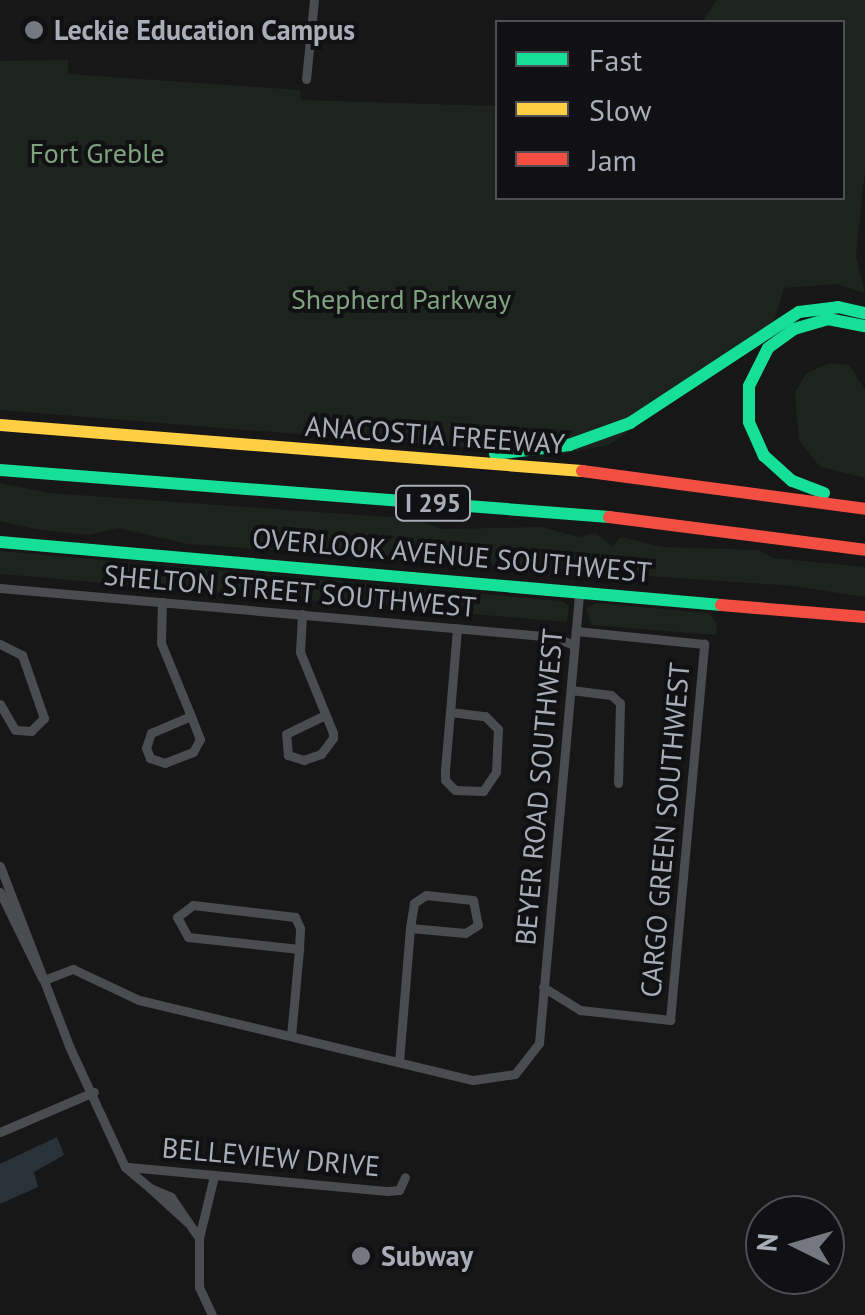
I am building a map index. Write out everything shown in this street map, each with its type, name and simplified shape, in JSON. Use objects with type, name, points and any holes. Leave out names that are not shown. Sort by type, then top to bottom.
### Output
[{"type":"main road","points":[[263,447],[341,444],[504,454],[569,445],[651,412],[790,316],[822,308],[865,313]]},
{"type":"main road","points":[[865,326],[822,320],[780,337],[755,369],[747,404],[755,440],[781,473],[811,490],[865,500]]},
{"type":"main road","name":"ANACOSTIA FREEWAY","points":[[0,424],[623,475],[865,509]]},
{"type":"main road","name":"I 295","points":[[0,470],[613,516],[865,550]]},
{"type":"main road","name":"OVERLOOK AVENUE SOUTHWEST","points":[[0,539],[864,618]]},
{"type":"street","points":[[306,79],[314,0]]},
{"type":"street","name":"SHELTON STREET SOUTHWEST","points":[[0,588],[560,638],[574,645]]},
{"type":"street","name":"BEYER ROAD SOUTHWEST","points":[[44,980],[73,969],[139,1000],[480,1081],[509,1078],[536,1050],[579,591]]},
{"type":"street","points":[[162,602],[161,643],[192,716],[200,738],[193,752],[165,763],[150,758],[146,742],[152,733],[192,716]]},
{"type":"street","points":[[302,614],[299,649],[325,716],[333,738],[325,752],[304,760],[288,755],[286,734],[325,716]]},
{"type":"street","points":[[450,712],[485,716],[498,729],[495,776],[483,791],[460,792],[445,780],[450,712],[457,628]]},
{"type":"street","name":"CARGO GREEN SOUTHWEST","points":[[576,632],[704,644],[670,1020]]},
{"type":"street","points":[[0,644],[22,655],[44,718],[31,731],[15,730],[0,704]]},
{"type":"street","points":[[570,690],[611,695],[620,703],[618,783]]},
{"type":"street","points":[[0,866],[44,980],[125,1167],[150,1188],[171,1197],[199,1238]]},
{"type":"street","points":[[0,892],[29,962],[44,980]]},
{"type":"street","name":"BEYER ROAD SOUTHWEST","points":[[426,895],[474,900],[480,907],[478,926],[470,932],[410,928],[414,904],[426,895]]},
{"type":"street","points":[[292,1036],[299,949],[298,920],[286,913],[193,905],[177,917],[188,937],[299,949]]},
{"type":"street","points":[[400,1062],[410,928]]},
{"type":"street","name":"BEYER ROAD SOUTHWEST","points":[[543,987],[580,1010],[670,1020]]},
{"type":"street","points":[[0,1132],[94,1092]]},
{"type":"street","name":"BELLEVIEW DRIVE","points":[[125,1167],[388,1192],[398,1190],[404,1177]]},
{"type":"street","points":[[212,1315],[199,1287],[199,1238],[214,1176]]},
{"type":"green space","name":"Shepherd Parkway","points":[[717,0],[865,0],[865,171],[856,256],[865,293],[836,284],[784,288],[772,329],[609,445],[557,455],[0,410],[0,61],[68,60],[68,74],[300,90],[301,100],[495,106],[495,200],[845,200],[845,20],[703,20]]},
{"type":"green space","points":[[829,363],[849,365],[865,389],[865,478],[820,467],[799,440],[795,392],[806,374]]},
{"type":"green space","points":[[0,483],[49,493],[416,519],[441,529],[542,527],[578,537],[595,533],[613,546],[621,537],[662,547],[759,550],[773,558],[865,567],[865,597],[793,586],[188,544],[118,528],[89,535],[36,529],[0,521]]},
{"type":"green space","points":[[0,551],[562,601],[569,606],[567,622],[0,574]]},
{"type":"green space","points":[[596,603],[708,613],[717,623],[716,635],[591,625],[586,608]]},
{"type":"shaded area","points":[[57,1137],[64,1155],[34,1172],[38,1187],[0,1204],[0,1164]]},
{"type":"traffic: fast","points":[[495,454],[569,445],[630,423],[799,312],[838,307],[865,313]]},
{"type":"traffic: fast","points":[[824,493],[792,481],[764,456],[749,422],[749,386],[768,348],[794,329],[828,319],[865,326]]},
{"type":"traffic: fast","points":[[0,470],[609,517]]},
{"type":"traffic: fast","points":[[0,542],[721,605]]},
{"type":"traffic: slow","points":[[0,425],[582,471]]},
{"type":"traffic: jam","points":[[582,471],[865,509]]},
{"type":"traffic: jam","points":[[609,517],[865,550]]},
{"type":"traffic: jam","points":[[721,605],[865,617]]},
{"type":"place","name":"Leckie Education Campus","points":[[34,30]]},
{"type":"place","name":"Subway","points":[[361,1256]]},
{"type":"park label","name":"Fort Greble","points":[[97,153]]}]
